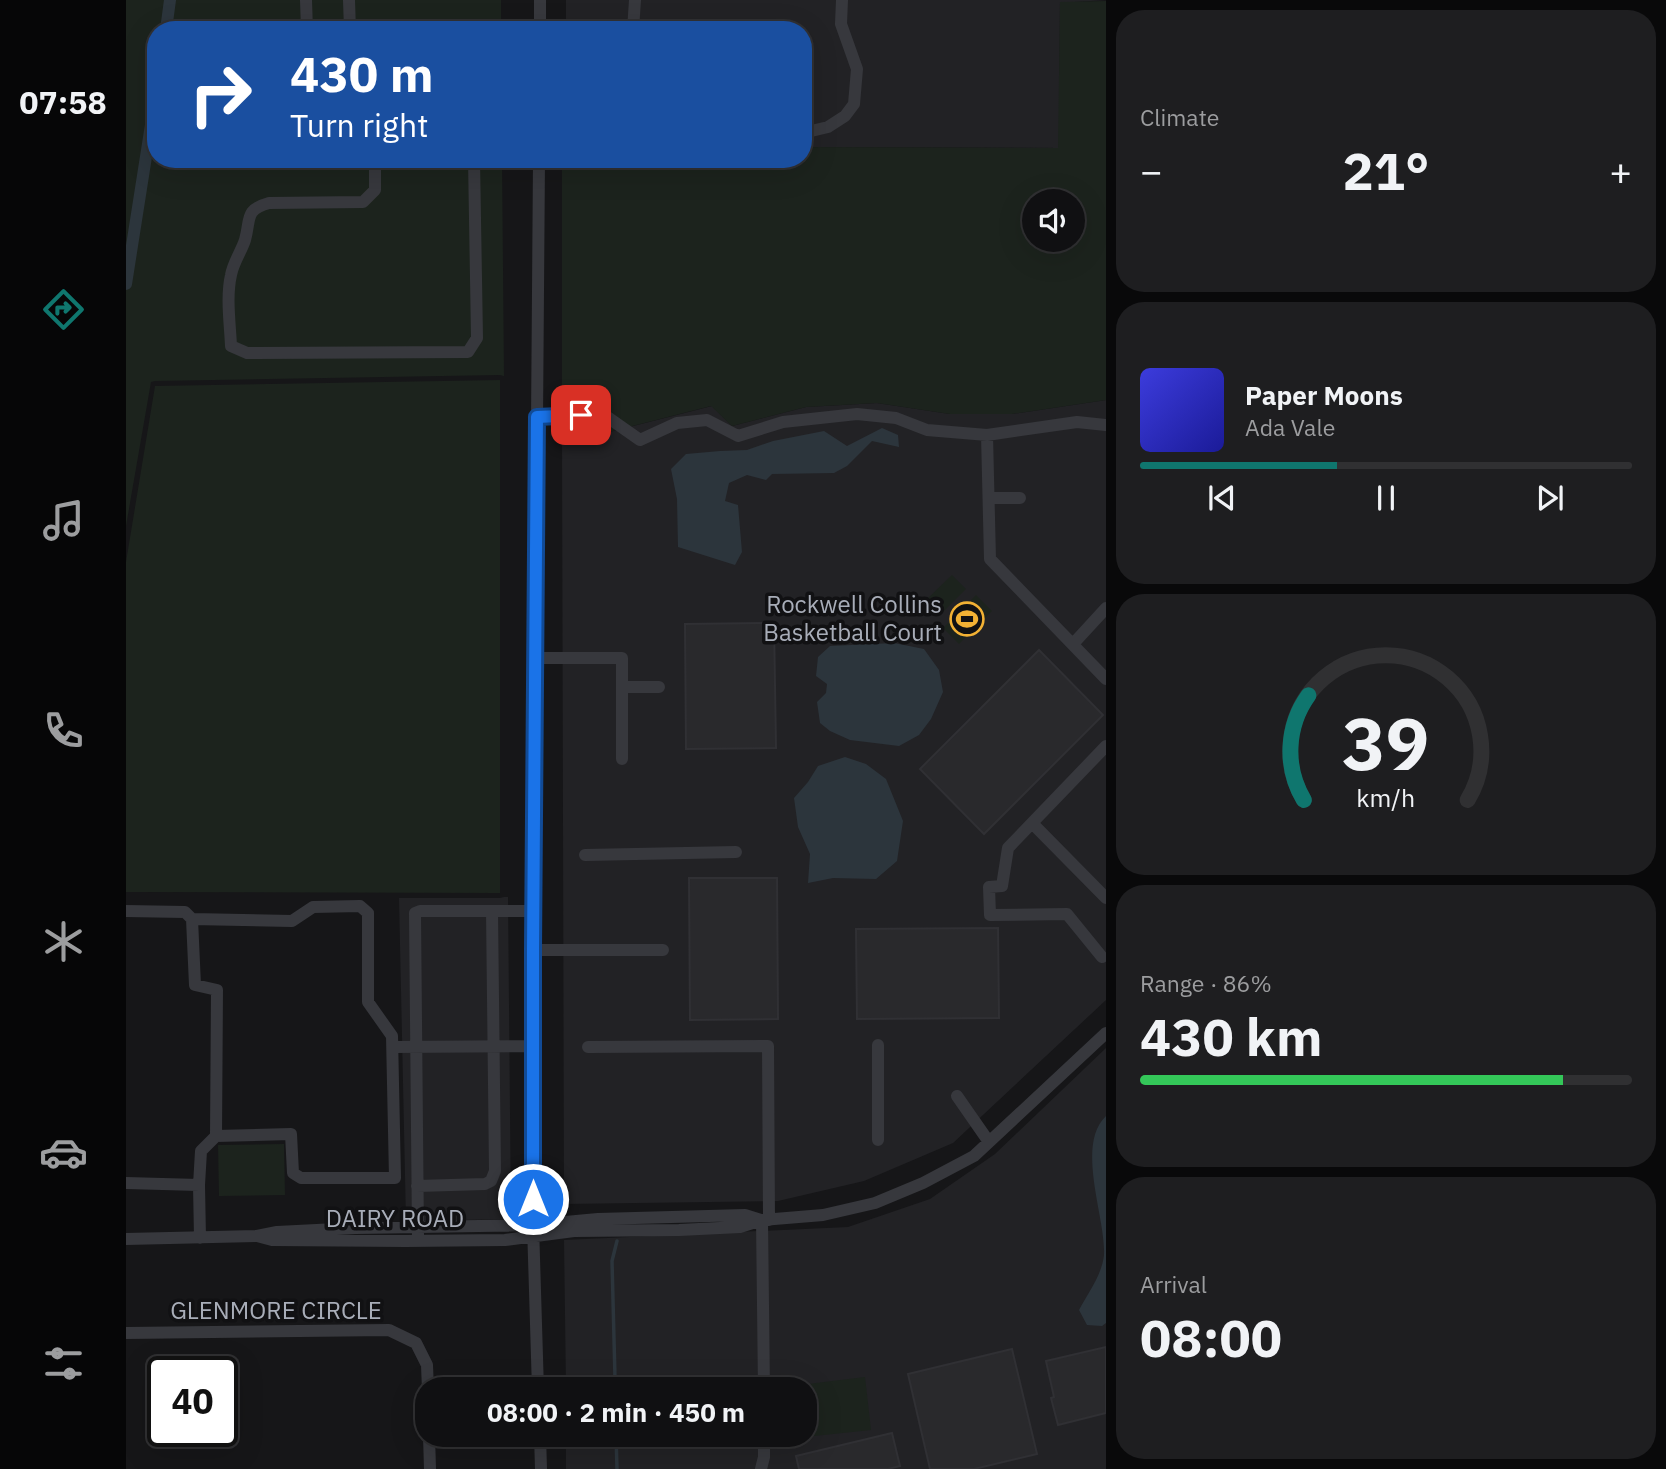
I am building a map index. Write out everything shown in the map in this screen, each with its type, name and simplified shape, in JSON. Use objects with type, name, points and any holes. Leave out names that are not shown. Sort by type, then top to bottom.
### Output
[{"type":"street","points":[[306,0],[307,21]]},
{"type":"street","points":[[349,0],[350,21]]},
{"type":"street","points":[[540,0],[540,21]]},
{"type":"street","points":[[634,21],[635,0]]},
{"type":"street","points":[[812,131],[828,127],[845,116],[854,104],[857,69],[841,24],[842,0]]},
{"type":"street","points":[[375,168],[375,190],[363,202],[269,203],[255,208],[250,214],[244,243],[231,271],[229,284],[231,346],[247,354],[468,352],[477,338],[474,168]]},
{"type":"street","points":[[538,1377],[533,1231],[533,911],[539,168]]},
{"type":"street","points":[[537,417],[603,414],[640,440],[677,423],[707,419],[738,436],[783,422],[857,414],[895,418],[927,430],[987,435],[1077,422],[1106,425]]},
{"type":"street","points":[[987,435],[990,559],[1106,678]]},
{"type":"street","points":[[989,498],[1020,498]]},
{"type":"street","points":[[1073,644],[1106,608]]},
{"type":"street","points":[[535,658],[622,658],[622,759]]},
{"type":"street","points":[[623,687],[659,687]]},
{"type":"street","points":[[1102,957],[1067,914],[990,915],[989,887],[1002,886],[1008,848],[1106,746]]},
{"type":"street","points":[[1032,823],[1106,898]]},
{"type":"street","points":[[585,855],[736,852]]},
{"type":"street","points":[[192,919],[292,921],[313,907],[360,906],[368,913],[368,1002],[392,1036],[393,1047],[396,1178],[301,1178],[293,1173],[291,1134],[216,1136],[201,1151],[200,1238]]},
{"type":"street","points":[[126,911],[185,912],[192,919],[195,985],[217,990],[216,1136]]},
{"type":"street","points":[[417,1241],[415,914],[420,911],[533,911]]},
{"type":"street","points":[[417,1186],[485,1184],[494,1177],[492,911]]},
{"type":"street","points":[[533,950],[663,950]]},
{"type":"street","points":[[533,1231],[598,1219],[745,1215],[765,1220],[823,1215],[875,1203],[923,1183],[974,1156],[1106,1033]]},
{"type":"street","points":[[878,1045],[878,1140]]},
{"type":"street","points":[[393,1047],[534,1046]]},
{"type":"street","points":[[588,1047],[768,1046],[764,1377]]},
{"type":"street","points":[[957,1096],[989,1142]]},
{"type":"street","points":[[126,1183],[199,1185]]},
{"type":"street","name":"DAIRY ROAD","points":[[126,1239],[257,1236],[418,1227],[533,1231]]},
{"type":"street","name":"DAIRY ROAD","points":[[257,1236],[272,1240],[505,1240],[533,1231]]},
{"type":"street","name":"GLENMORE CIRCLE","points":[[126,1333],[389,1330],[416,1343],[427,1366],[427,1377]]},
{"type":"street","points":[[429,1447],[430,1469]]},
{"type":"street","points":[[540,1447],[541,1469]]},
{"type":"street","points":[[761,1469],[764,1447]]},
{"type":"shaded area","points":[[126,0],[501,0],[501,21],[147,21],[147,168],[502,168],[504,376],[151,382],[126,526]]},
{"type":"shaded area","points":[[566,0],[1106,0],[1060,3],[1059,148],[812,147],[812,21],[566,21]]},
{"type":"shaded area","points":[[1106,1],[1106,400],[1012,414],[950,414],[877,403],[806,407],[732,426],[711,406],[562,444],[562,168],[812,168],[812,147],[1058,148],[1060,2]]},
{"type":"shaded area","points":[[500,380],[500,893],[126,892],[126,562],[155,386]]},
{"type":"shaded area","points":[[1106,400],[1106,1000],[953,1143],[864,1181],[778,1201],[564,1204],[562,444],[712,406],[732,426],[806,407],[877,403],[950,414],[1012,414]]},
{"type":"shaded area","points":[[882,428],[898,435],[899,447],[872,441],[847,466],[834,473],[772,474],[766,480],[747,475],[729,483],[725,501],[738,505],[742,552],[735,565],[678,547],[677,499],[671,469],[686,454],[747,450],[773,441],[824,431],[847,446]]},
{"type":"shaded area","points":[[952,575],[966,589],[940,615],[926,600]]},
{"type":"shaded area","name":"Rockwell Collins Basketball Court","points":[[976,595],[992,611],[959,644],[943,628]]},
{"type":"shaded area","points":[[894,643],[924,649],[939,670],[943,692],[931,719],[919,735],[899,746],[850,740],[820,723],[817,702],[826,693],[827,684],[816,676],[818,657],[830,646]]},
{"type":"shaded area","points":[[845,757],[866,764],[886,779],[903,821],[897,861],[876,879],[833,878],[808,883],[810,854],[798,827],[794,798],[818,766]]},
{"type":"shaded area","points":[[508,897],[511,1219],[406,1221],[399,898]]},
{"type":"shaded area","points":[[1106,1048],[1106,1469],[566,1469],[566,1447],[817,1447],[817,1377],[566,1377],[564,1240],[848,1227],[930,1199],[995,1154]]},
{"type":"shaded area","points":[[1106,1116],[1106,1323],[1102,1326],[1087,1325],[1079,1310],[1098,1277],[1104,1255],[1092,1163],[1097,1129]]},
{"type":"shaded area","points":[[284,1144],[285,1195],[219,1196],[218,1145]]},
{"type":"shaded area","points":[[865,1377],[871,1430],[817,1436],[817,1383]]},
{"type":"building","points":[[774,623],[776,748],[686,749],[685,624]]},
{"type":"building","points":[[1039,650],[1103,715],[984,834],[920,769]]},
{"type":"building","points":[[689,878],[777,878],[778,1019],[690,1020]]},
{"type":"building","points":[[998,928],[999,1018],[857,1019],[856,929]]},
{"type":"building","points":[[1106,1347],[1106,1413],[1058,1425],[1046,1361]]},
{"type":"building","points":[[1012,1349],[1037,1454],[974,1469],[930,1469],[908,1374]]},
{"type":"building","points":[[892,1433],[900,1466],[888,1469],[799,1469],[796,1456]]},
{"type":"waterway","points":[[167,21],[170,0]]},
{"type":"waterway","points":[[126,284],[147,150]]},
{"type":"waterway","points":[[615,1377],[612,1261],[617,1241]]},
{"type":"waterway","points":[[616,1447],[617,1469]]},
{"type":"place","name":"Rockwell Collins Basketball Court","points":[[967,619]]},
{"type":"route","points":[[533,1199],[537,417],[581,415]]}]
